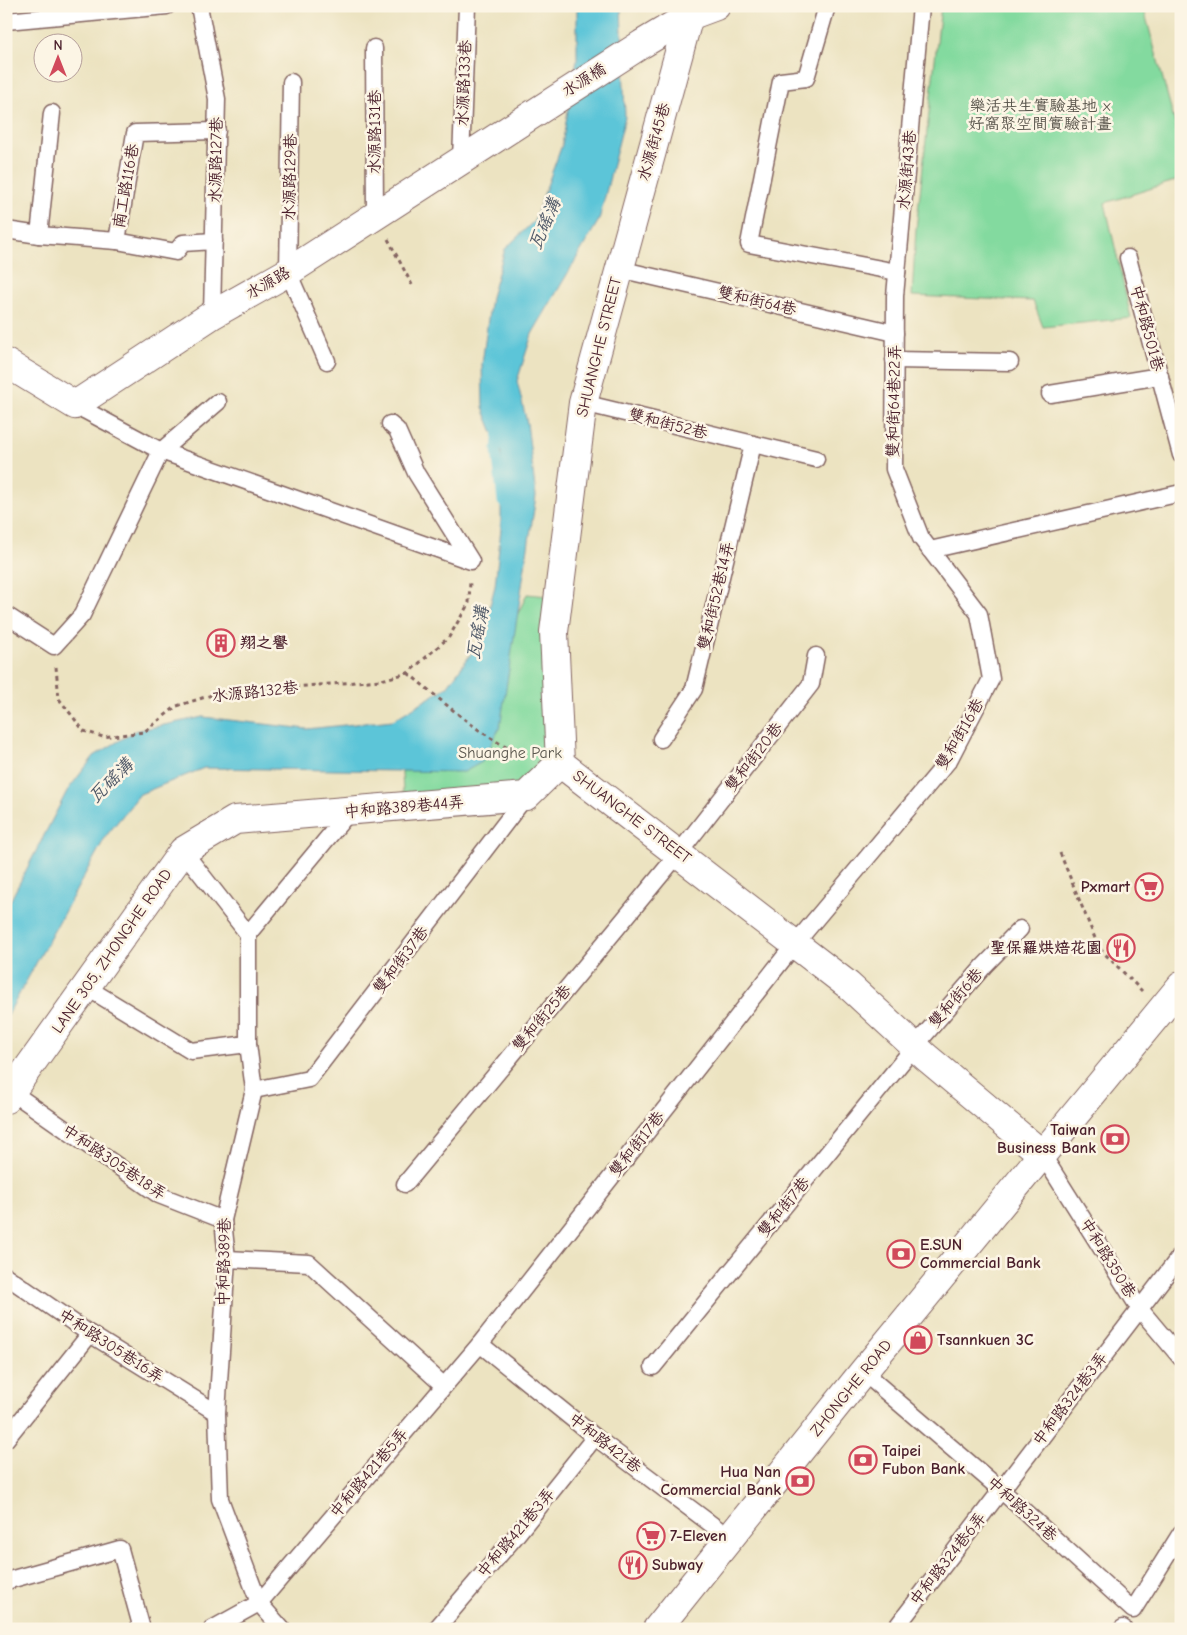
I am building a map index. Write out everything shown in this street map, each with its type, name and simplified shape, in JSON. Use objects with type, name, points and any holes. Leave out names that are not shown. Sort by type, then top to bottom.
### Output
[{"type":"street","name":"水源橋","points":[[527,116],[642,44],[687,11],[716,6]]},
{"type":"street","name":"水源街45巷","points":[[619,269],[687,11]]},
{"type":"street","name":"水源路","points":[[74,405],[212,315],[288,272],[527,116]]},
{"type":"street","name":"SHUANGHE STREET","points":[[619,269],[583,403],[554,632],[560,751],[679,853],[794,945],[848,985],[915,1046],[1042,1154]]},
{"type":"street","points":[[6,363],[74,405]]},
{"type":"street","points":[[526,796],[560,751]]},
{"type":"street","name":"中和路389巷44弄","points":[[235,820],[526,796]]},
{"type":"street","name":"LANE 305, ZHONGHE ROAD","points":[[9,1096],[183,851],[235,820]]},
{"type":"street","name":"ZHONGHE ROAD","points":[[657,1629],[731,1540],[863,1372],[1042,1154],[1173,1003]]},
{"type":"lane","points":[[6,21],[167,6]]},
{"type":"lane","name":"水源路127巷","points":[[198,6],[217,99],[212,315]]},
{"type":"lane","name":"水源路133巷","points":[[461,159],[467,6]]},
{"type":"lane","points":[[827,6],[806,78],[781,81],[749,244],[897,272]]},
{"type":"lane","name":"水源街43巷","points":[[895,333],[897,272],[921,6]]},
{"type":"lane","name":"水源路131巷","points":[[374,48],[375,215]]},
{"type":"lane","name":"水源路129巷","points":[[288,272],[291,82]]},
{"type":"lane","points":[[39,236],[52,113]]},
{"type":"lane","name":"南工路116巷","points":[[6,230],[39,236],[116,241],[135,133],[217,131]]},
{"type":"lane","points":[[116,241],[176,252],[183,243],[214,241]]},
{"type":"lane","name":"中和路501巷","points":[[1128,258],[1181,455]]},
{"type":"lane","name":"雙和街64巷","points":[[619,269],[895,333]]},
{"type":"lane","points":[[288,272],[327,361]]},
{"type":"lane","name":"雙和街64巷22弄","points":[[895,333],[894,469],[921,538],[930,550]]},
{"type":"lane","points":[[894,360],[1010,362]]},
{"type":"lane","points":[[1050,394],[1160,376]]},
{"type":"lane","points":[[6,615],[54,646],[82,615],[161,451],[218,402]]},
{"type":"lane","name":"雙和街52巷","points":[[583,403],[816,459]]},
{"type":"lane","points":[[74,405],[161,451],[472,561]]},
{"type":"lane","points":[[390,424],[397,430],[416,473],[472,561]]},
{"type":"lane","name":"雙和街52巷14弄","points":[[661,739],[694,690],[752,444]]},
{"type":"lane","points":[[930,550],[1181,493]]},
{"type":"lane","name":"雙和街16巷","points":[[794,945],[949,760],[991,679],[978,614],[930,550]]},
{"type":"lane","name":"雙和街20巷","points":[[679,853],[811,684],[816,656]]},
{"type":"lane","name":"雙和街37巷","points":[[254,1090],[309,1079],[526,796]]},
{"type":"lane","points":[[183,851],[248,934],[350,811]]},
{"type":"lane","name":"雙和街25巷","points":[[405,1184],[679,853]]},
{"type":"lane","name":"雙和街6巷","points":[[915,1046],[984,966],[1020,929]]},
{"type":"lane","name":"中和路389巷","points":[[248,934],[248,1044],[254,1090],[223,1220],[227,1259],[216,1413],[220,1499],[259,1603]]},
{"type":"lane","name":"雙和街17巷","points":[[480,1344],[794,945]]},
{"type":"lane","points":[[86,987],[191,1051],[248,1044]]},
{"type":"lane","name":"雙和街7巷","points":[[653,1367],[915,1046]]},
{"type":"lane","name":"中和路305巷18弄","points":[[9,1096],[158,1195],[223,1220]]},
{"type":"lane","name":"中和路350巷","points":[[1042,1154],[1139,1308],[1181,1358]]},
{"type":"lane","name":"中和路324巷3弄","points":[[1001,1490],[1181,1255]]},
{"type":"lane","points":[[227,1259],[309,1263],[443,1385]]},
{"type":"lane","name":"中和路305巷16弄","points":[[6,1276],[90,1334],[216,1413]]},
{"type":"lane","points":[[6,1439],[90,1334]]},
{"type":"lane","name":"中和路421巷5弄","points":[[259,1603],[443,1385],[480,1344]]},
{"type":"lane","name":"中和路421巷","points":[[480,1344],[595,1437],[731,1540]]},
{"type":"lane","name":"中和路324巷","points":[[863,1372],[1001,1490],[1133,1610],[1181,1532]]},
{"type":"lane","name":"中和路421巷3弄","points":[[436,1629],[514,1538],[595,1437]]},
{"type":"lane","name":"中和路324巷6弄","points":[[895,1629],[1001,1490]]},
{"type":"lane","points":[[6,1581],[120,1549],[142,1629]]},
{"type":"lane","points":[[212,1629],[259,1603],[282,1629]]},
{"type":"path","points":[[375,215],[412,285]]},
{"type":"path","name":"水源路132巷","points":[[54,646],[59,699],[84,730],[103,737],[144,732],[178,706],[218,693],[381,680],[408,673],[449,637],[468,603],[472,561]]},
{"type":"path","points":[[408,673],[482,732],[510,750],[526,757],[560,751]]},
{"type":"path","points":[[1060,853],[1099,948],[1173,1003]]},
{"type":"green space","name":"樂活共生實驗基地 x 好窩聚空間實驗計畫","points":[[941,6],[1143,6],[1181,145],[1181,179],[1105,203],[1131,318],[1043,327],[1033,301],[912,296],[916,229]]},
{"type":"green space","name":"Shuanghe Park","points":[[527,594],[558,597],[561,768],[526,796],[404,807],[401,759],[515,620]]},
{"type":"water","points":[[577,6],[621,6],[625,117],[599,220],[532,334],[517,381],[527,423],[536,496],[500,727],[482,762],[464,772],[204,768],[140,794],[106,836],[6,1018],[6,909],[67,791],[94,756],[135,731],[203,717],[307,729],[393,720],[447,687],[481,640],[495,586],[501,528],[501,452],[483,408],[482,364],[491,297],[505,249],[534,221],[562,145],[577,59]]},
{"type":"waterway","name":"瓦磘溝","points":[[498,430],[496,450],[502,502]]},
{"type":"place","name":"翔之譽","points":[[221,643]]},
{"type":"place","name":"Pxmart","points":[[1149,887]]},
{"type":"place","name":"聖保羅烘焙花園","points":[[1121,948]]},
{"type":"place","name":"Taiwan Business Bank","points":[[1115,1139]]},
{"type":"place","name":"E.SUN Commercial Bank","points":[[901,1254]]},
{"type":"place","name":"Tsannkuen 3C","points":[[918,1340]]},
{"type":"place","name":"Taipei Fubon Bank","points":[[863,1460]]},
{"type":"place","name":"Hua Nan Commercial Bank","points":[[800,1481]]},
{"type":"place","name":"7-Eleven","points":[[651,1536]]},
{"type":"place","name":"Subway","points":[[633,1565]]}]
